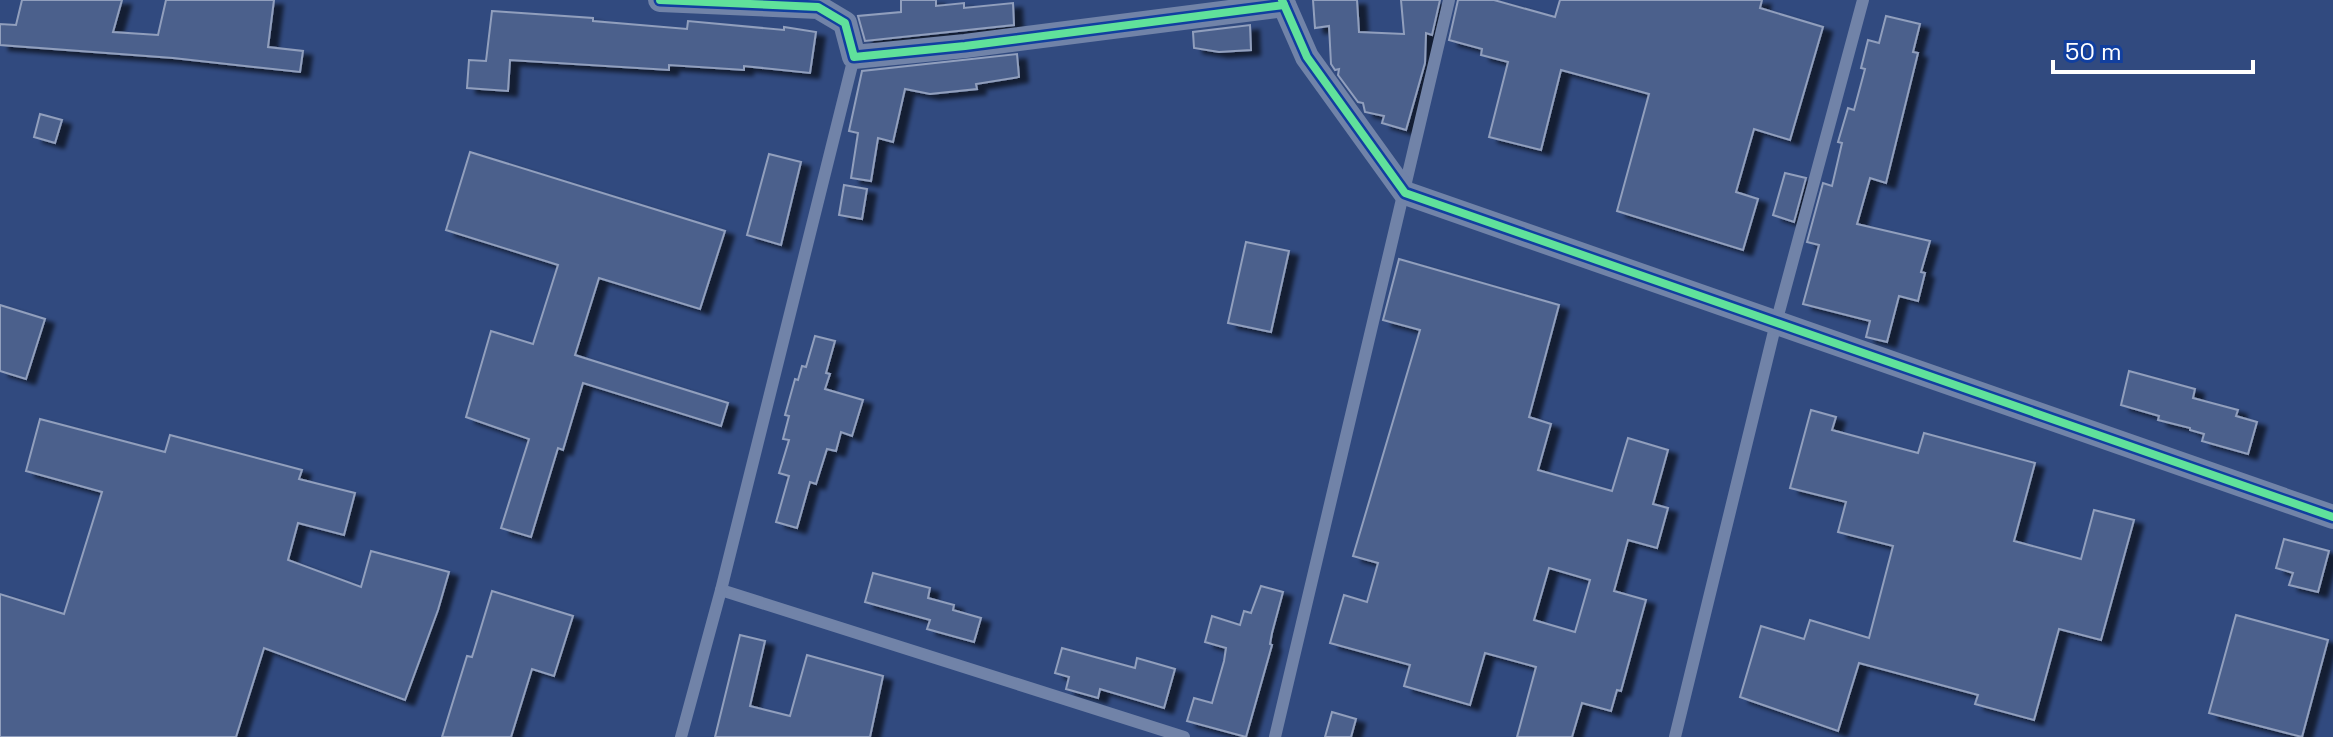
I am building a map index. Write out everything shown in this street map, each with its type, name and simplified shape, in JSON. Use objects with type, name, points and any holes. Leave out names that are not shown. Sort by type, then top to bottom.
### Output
[{"type":"street","points":[[660,0],[818,7],[845,23],[854,57],[965,46],[1283,3],[1307,57],[1405,193],[2333,517]]},
{"type":"lane","points":[[1275,737],[1449,0]]},
{"type":"lane","points":[[1675,737],[1776,323],[1863,0]]},
{"type":"lane","points":[[681,737],[721,590],[854,57]]},
{"type":"lane","points":[[721,590],[1184,737]]},
{"type":"building","points":[[22,0],[122,0],[113,32],[158,35],[166,0],[274,0],[268,47],[303,51],[300,72],[173,58],[0,45],[0,24],[16,25]]},
{"type":"building","points":[[901,0],[936,0],[936,6],[964,3],[964,8],[1013,3],[1014,25],[865,41],[858,16],[901,12]]},
{"type":"building","points":[[1313,0],[1357,0],[1359,32],[1404,34],[1401,0],[1440,0],[1432,35],[1426,33],[1425,63],[1406,130],[1382,123],[1384,116],[1365,112],[1363,103],[1358,102],[1338,75],[1339,69],[1335,70],[1331,64],[1329,26],[1315,28]]},
{"type":"building","points":[[1458,0],[1494,0],[1555,17],[1560,0],[1762,0],[1760,8],[1823,27],[1790,140],[1754,129],[1736,192],[1758,199],[1743,250],[1617,211],[1649,94],[1561,70],[1541,150],[1489,137],[1508,62],[1481,55],[1482,49],[1449,40]]},
{"type":"building","points":[[492,11],[687,29],[688,21],[816,32],[810,73],[744,66],[744,70],[669,65],[669,70],[510,60],[508,91],[467,88],[469,60],[486,61]]},
{"type":"building","points":[[1886,16],[1920,24],[1913,52],[1918,53],[1886,183],[1870,178],[1857,224],[1930,241],[1921,272],[1925,273],[1918,301],[1899,296],[1887,342],[1866,337],[1870,321],[1803,304],[1819,245],[1807,242],[1823,183],[1832,186],[1842,143],[1838,142],[1848,108],[1854,110],[1865,69],[1861,68],[1868,40],[1879,43]]},
{"type":"building","points":[[1250,25],[1251,50],[1219,52],[1194,48],[1193,32]]},
{"type":"building","points":[[1017,54],[1019,77],[976,84],[977,89],[930,94],[905,89],[893,142],[878,138],[871,181],[851,178],[858,133],[849,131],[862,71]]},
{"type":"building","points":[[40,114],[62,120],[55,143],[34,137]]},
{"type":"building","points":[[470,152],[725,231],[700,309],[599,278],[575,355],[728,403],[721,426],[583,383],[563,450],[558,448],[531,537],[501,528],[529,439],[466,417],[491,331],[533,344],[558,265],[446,230]]},
{"type":"building","points":[[769,154],[801,162],[781,245],[747,235]]},
{"type":"building","points":[[1785,173],[1806,178],[1794,222],[1773,215]]},
{"type":"building","points":[[844,185],[867,189],[862,219],[839,215]]},
{"type":"building","points":[[1246,242],[1289,251],[1271,332],[1228,323]]},
{"type":"building","points":[[1399,259],[1559,305],[1529,417],[1551,424],[1538,470],[1612,491],[1628,438],[1668,450],[1653,504],[1668,508],[1657,548],[1628,540],[1614,591],[1646,600],[1621,691],[1617,690],[1611,711],[1582,703],[1572,737],[1517,737],[1536,667],[1485,653],[1470,705],[1404,686],[1410,665],[1330,643],[1344,595],[1367,602],[1378,563],[1353,556],[1420,330],[1383,320]],"holes":[[[1549,568],[1590,580],[1575,632],[1534,620]]]},
{"type":"building","points":[[0,305],[45,319],[26,379],[0,371]]},
{"type":"building","points":[[815,336],[835,341],[825,389],[863,400],[852,436],[841,432],[836,451],[827,449],[816,484],[810,482],[797,528],[776,522],[789,476],[779,473],[789,440],[783,439],[789,416],[785,415],[795,379],[798,380],[802,366],[806,367]]},
{"type":"building","points":[[2129,371],[2195,389],[2193,398],[2238,410],[2236,416],[2257,422],[2248,454],[2202,441],[2204,434],[2121,405]]},
{"type":"building","points":[[1811,410],[1836,417],[1832,430],[1918,453],[1924,433],[2035,463],[2014,541],[2081,559],[2094,510],[2134,520],[2101,640],[2059,629],[2034,720],[1975,704],[1978,695],[1859,663],[1838,731],[1740,697],[1761,626],[1804,639],[1810,620],[1869,638],[1893,546],[1838,532],[1846,502],[1790,488]]},
{"type":"building","points":[[40,419],[165,452],[170,435],[302,470],[299,479],[355,493],[344,535],[298,523],[288,560],[361,587],[371,551],[449,572],[405,700],[264,648],[236,737],[0,737],[0,594],[64,614],[102,492],[26,471]]},
{"type":"building","points":[[2284,539],[2329,551],[2318,592],[2289,585],[2293,573],[2276,568]]},
{"type":"building","points":[[873,573],[930,588],[928,598],[954,605],[953,610],[981,618],[974,642],[927,629],[930,620],[865,602]]},
{"type":"building","points":[[1261,586],[1283,592],[1272,633],[1272,645],[1246,737],[1187,721],[1194,698],[1212,703],[1224,661],[1226,648],[1205,642],[1212,616],[1240,625],[1244,611],[1251,613]]},
{"type":"building","points":[[492,591],[573,616],[554,676],[532,669],[511,737],[442,737],[467,656],[472,657]]},
{"type":"building","points":[[2236,615],[2328,640],[2302,737],[2209,713]]},
{"type":"building","points":[[740,635],[765,641],[750,706],[790,716],[807,655],[883,676],[870,737],[715,737]]},
{"type":"building","points":[[1062,648],[1135,668],[1137,658],[1175,669],[1164,708],[1100,689],[1098,698],[1066,689],[1069,677],[1055,673]]},
{"type":"building","points":[[1332,712],[1356,719],[1351,737],[1325,737]]},
{"type":"cycle path","points":[[660,0],[818,7],[845,23],[854,57],[965,46],[1284,5]]},
{"type":"cycle path","points":[[1282,0],[1307,57],[1405,193],[2333,517]]}]
